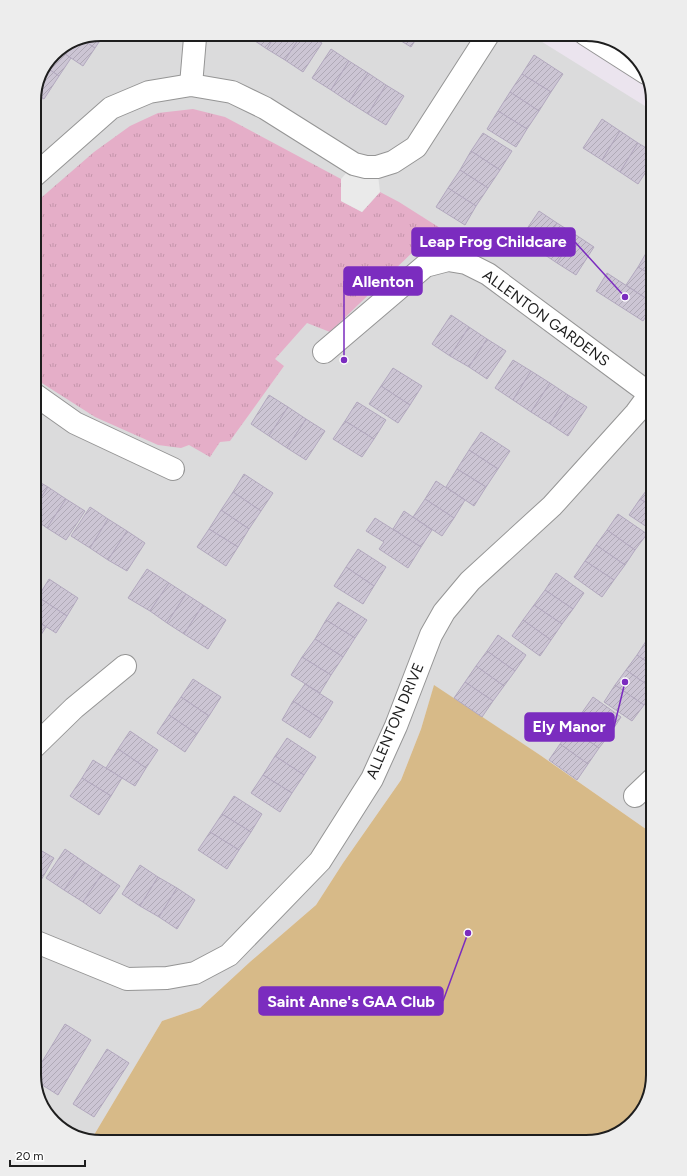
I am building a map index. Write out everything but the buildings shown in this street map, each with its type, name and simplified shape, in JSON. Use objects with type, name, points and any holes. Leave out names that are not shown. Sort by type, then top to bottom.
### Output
[{"type":"street","points":[[191,85],[195,41]]},
{"type":"street","points":[[41,166],[111,108],[149,92],[191,85],[232,92],[265,108],[354,164],[366,167],[377,167],[392,162],[416,147],[484,41]]},
{"type":"street","points":[[598,42],[634,65]]},
{"type":"street","name":"ALLENTON GARDENS","points":[[324,352],[425,266],[448,260],[466,263],[488,274],[646,388]]},
{"type":"street","points":[[41,399],[75,423],[173,469]]},
{"type":"street","name":"ALLENTON DRIVE","points":[[41,944],[127,979],[167,978],[195,974],[229,955],[320,860],[368,784],[396,726],[431,635],[444,612],[470,581],[552,506],[636,413],[646,399]]},
{"type":"street","points":[[41,740],[74,708],[125,666]]},
{"type":"street","points":[[635,796],[646,786]]},
{"type":"shaded area","points":[[102,41],[541,41],[646,107],[646,829],[540,755],[434,686],[421,729],[401,780],[343,863],[316,905],[251,961],[200,1008],[162,1021],[94,1135],[82,1132],[68,1125],[51,1108],[43,1090],[41,1074],[41,98],[46,78],[51,68],[68,51],[90,42]]},
{"type":"shaded area","points":[[354,164],[377,167],[380,192],[362,212],[341,201],[341,179]]},
{"type":"shaded area","points":[[434,685],[540,755],[646,829],[646,1074],[644,1090],[638,1105],[619,1125],[605,1132],[586,1135],[94,1135],[162,1021],[200,1008],[251,961],[316,905],[343,863],[401,780],[421,729]]},
{"type":"green space","points":[[193,109],[225,117],[341,179],[341,201],[362,212],[380,192],[399,202],[459,240],[418,247],[330,332],[307,323],[275,359],[284,366],[230,441],[220,442],[210,457],[189,445],[181,448],[158,445],[95,417],[41,382],[41,198],[94,152],[130,126],[158,113]]},
{"type":"place","name":"Leap Frog Childcare","points":[[625,297]]},
{"type":"place","name":"Allenton","points":[[344,360]]},
{"type":"place","name":"Ely Manor","points":[[625,682]]},
{"type":"place","name":"Saint Anne's GAA Club","points":[[468,933]]}]
